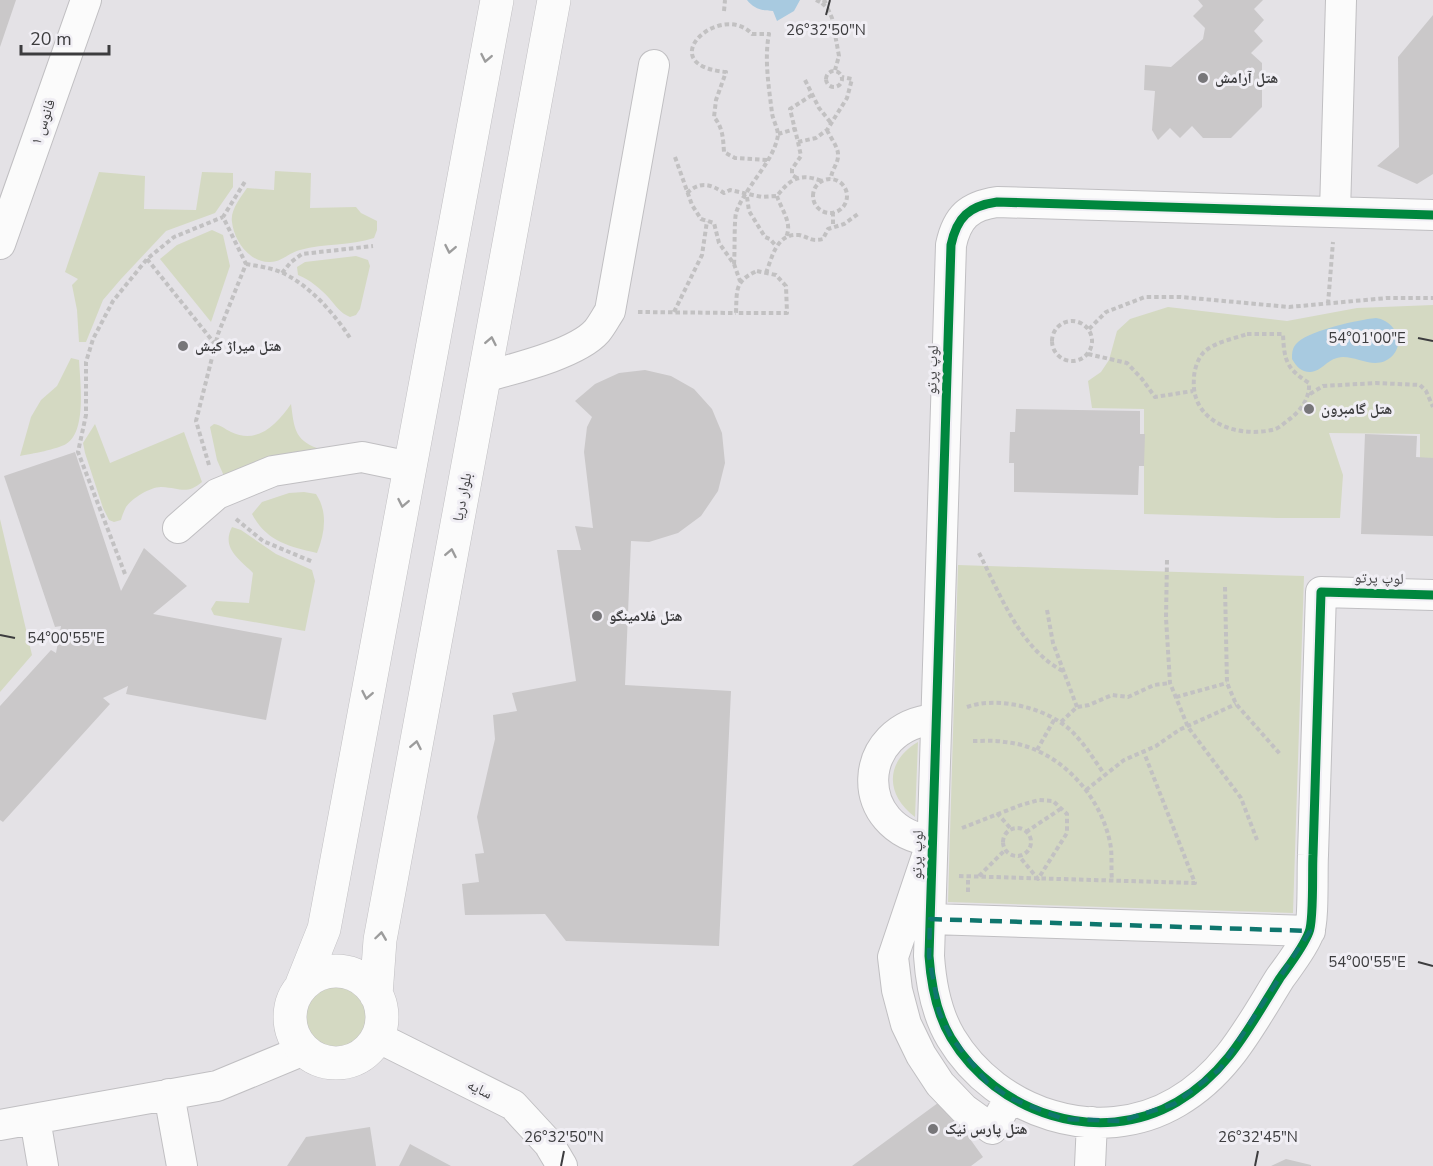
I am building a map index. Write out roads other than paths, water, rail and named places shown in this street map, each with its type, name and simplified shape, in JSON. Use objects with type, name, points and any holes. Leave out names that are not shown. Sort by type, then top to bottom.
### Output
[{"type":"main road","points":[[302,984],[327,971],[342,971],[356,975],[368,983],[381,1008],[381,1023],[377,1037],[363,1053],[344,1062],[329,1063],[316,1059],[304,1050],[295,1038],[290,1010],[324,929],[496,0]]},
{"type":"main road","name":"بلوار دریا","points":[[376,995],[380,940],[554,0]]},
{"type":"street","name":"فانوس ۱","points":[[0,244],[86,0]]},
{"type":"street","points":[[1335,212],[1341,0]]},
{"type":"street","points":[[484,377],[538,362],[573,347],[596,332],[610,311],[654,64]]},
{"type":"street","name":"لوپ پرتو","points":[[1433,215],[997,202],[983,204],[970,210],[960,219],[951,245],[929,956],[931,984],[939,1012],[951,1038],[967,1061],[987,1082],[1010,1098],[1054,1117],[1092,1122],[1120,1121],[1148,1115],[1174,1104],[1199,1088],[1220,1069],[1238,1046],[1310,931],[1321,592],[1433,595]]},
{"type":"street","points":[[178,528],[217,494],[273,471],[362,457],[410,467]]},
{"type":"street","points":[[936,718],[921,720],[905,726],[893,735],[882,747],[873,778],[880,809],[890,822],[902,832],[917,839],[932,841],[893,957],[897,990],[906,1024],[921,1055],[940,1084],[964,1108],[992,1129],[1010,1098]]},
{"type":"street","points":[[930,919],[1310,931]]},
{"type":"street","name":"سایه","points":[[377,1037],[513,1105],[549,1144],[562,1166]]},
{"type":"street","points":[[0,1125],[218,1086],[304,1050]]},
{"type":"street","points":[[170,1094],[182,1166]]},
{"type":"street","points":[[35,1119],[43,1166]]},
{"type":"street","points":[[1090,1166],[1092,1122]]},
{"type":"water","points":[[747,0],[800,0],[794,11],[777,21],[773,11],[759,9]]},
{"type":"water","points":[[1376,318],[1390,324],[1397,336],[1396,350],[1385,361],[1374,363],[1343,357],[1310,372],[1299,368],[1292,359],[1292,352],[1298,342],[1313,333]]},
{"type":"place","name":"هتل آرامش","points":[[1203,78]]},
{"type":"place","name":"هتل میراژ کیش","points":[[183,346]]},
{"type":"place","name":"هتل گامبرون","points":[[1309,409]]},
{"type":"place","name":"هتل فلامینگو","points":[[597,616]]},
{"type":"place","name":"هتل پارس نیک","points":[[933,1129]]}]
